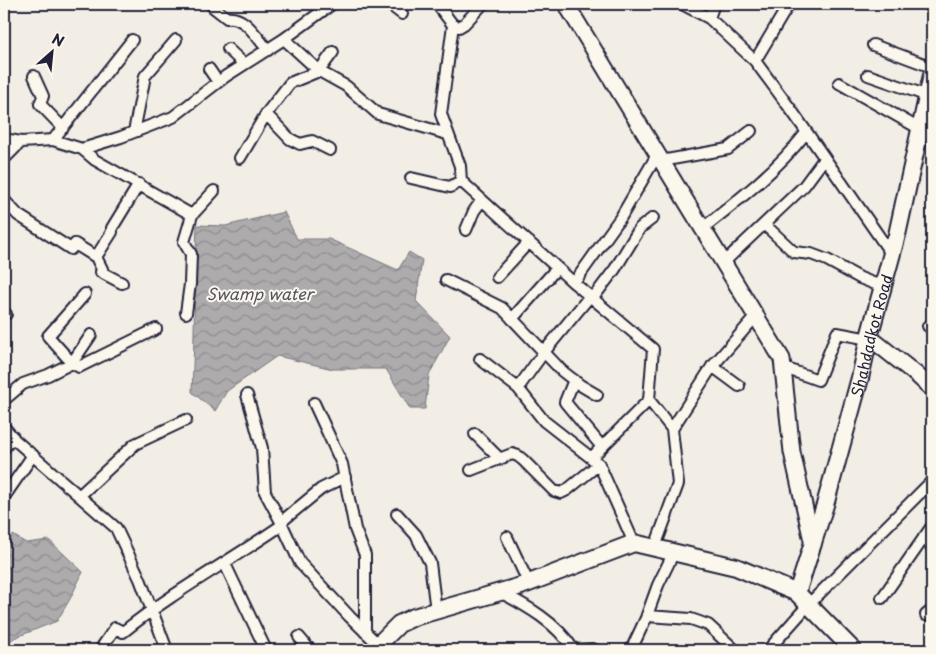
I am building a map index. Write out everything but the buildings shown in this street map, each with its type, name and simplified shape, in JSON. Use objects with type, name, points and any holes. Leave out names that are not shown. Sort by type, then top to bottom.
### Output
[{"type":"main road","points":[[566,4],[782,359],[792,452],[813,545]]},
{"type":"main road","name":"Shahdadkot Road","points":[[803,598],[813,545],[892,255],[932,75]]},
{"type":"main road","points":[[869,338],[918,375],[932,389]]},
{"type":"main road","points":[[378,648],[399,624],[414,617],[528,584],[634,543],[736,567],[803,598],[852,650]]},
{"type":"street","points":[[82,149],[173,117],[218,82],[268,50],[332,4]]},
{"type":"street","points":[[389,4],[402,14]]},
{"type":"street","points":[[437,4],[453,25],[459,27],[483,4]]},
{"type":"street","points":[[682,4],[709,18],[755,61],[892,255]]},
{"type":"street","points":[[709,18],[714,4]]},
{"type":"street","points":[[755,61],[789,4]]},
{"type":"street","points":[[213,7],[227,18],[233,17],[243,22],[268,50]]},
{"type":"street","points":[[453,25],[441,114],[460,166],[461,182],[574,283],[653,348],[649,400],[602,448],[595,461],[568,490],[562,493],[554,491],[518,456],[512,454],[471,470]]},
{"type":"street","points":[[284,39],[319,71],[346,86],[378,114],[447,134]]},
{"type":"street","points":[[53,140],[132,40]]},
{"type":"street","points":[[134,132],[145,76],[176,40]]},
{"type":"street","points":[[873,45],[932,68]]},
{"type":"street","points":[[228,49],[244,64]]},
{"type":"street","points":[[240,158],[266,114],[290,83],[319,71],[333,52]]},
{"type":"street","points":[[210,69],[218,82]]},
{"type":"street","points":[[868,75],[928,96]]},
{"type":"street","points":[[34,76],[43,96],[40,104],[63,128]]},
{"type":"street","points":[[839,83],[920,129]]},
{"type":"street","points":[[266,114],[290,139],[300,144],[312,141],[330,150]]},
{"type":"street","points":[[574,283],[621,217],[659,158],[728,149],[751,131]]},
{"type":"street","points":[[703,228],[753,188],[780,163],[806,132]]},
{"type":"street","points":[[4,139],[21,142],[53,140],[82,149],[95,160],[192,215]]},
{"type":"street","points":[[4,159],[21,142]]},
{"type":"street","points":[[724,262],[804,186],[824,159]]},
{"type":"street","points":[[411,178],[450,188],[461,182]]},
{"type":"street","points":[[96,257],[139,184]]},
{"type":"street","points":[[186,313],[190,284],[191,254],[184,242],[192,215],[214,192]]},
{"type":"street","points":[[4,200],[18,215],[71,249],[75,244],[96,257],[102,269],[101,272],[122,283]]},
{"type":"street","points":[[466,230],[474,211],[482,200]]},
{"type":"street","points":[[518,388],[544,352],[615,269],[640,228],[653,218]]},
{"type":"street","points":[[765,225],[794,252],[811,254],[827,260],[860,278],[883,287]]},
{"type":"street","points":[[497,276],[529,242]]},
{"type":"street","points":[[512,319],[558,268]]},
{"type":"street","points":[[446,280],[502,308],[562,371],[597,395]]},
{"type":"street","points":[[85,294],[48,336],[72,363],[79,367],[156,329]]},
{"type":"street","points":[[672,429],[712,366],[756,316]]},
{"type":"street","points":[[782,367],[818,380],[837,333],[869,338]]},
{"type":"street","points":[[4,400],[23,384],[48,375],[72,363],[91,334]]},
{"type":"street","points":[[480,359],[518,388],[544,421],[595,461],[634,543]]},
{"type":"street","points":[[712,366],[739,386]]},
{"type":"street","points":[[574,380],[565,402],[602,448]]},
{"type":"street","points":[[247,395],[262,448],[265,492],[300,563],[378,648]]},
{"type":"street","points":[[649,400],[672,429],[678,484],[655,548]]},
{"type":"street","points":[[314,403],[342,464],[355,529],[365,555],[365,632]]},
{"type":"street","points":[[80,496],[135,444],[186,420]]},
{"type":"street","points":[[4,427],[12,437],[116,528],[140,579],[167,650]]},
{"type":"street","points":[[475,434],[500,459]]},
{"type":"street","points":[[4,448],[12,437]]},
{"type":"street","points":[[4,497],[33,455]]},
{"type":"street","points":[[100,650],[115,628],[123,632],[152,610],[282,524],[320,489],[345,477]]},
{"type":"street","points":[[768,650],[803,598],[932,481]]},
{"type":"street","points":[[397,514],[416,535],[430,562],[436,611]]},
{"type":"street","points":[[882,598],[932,526]]},
{"type":"street","points":[[507,537],[528,584]]},
{"type":"street","points":[[924,538],[932,547]]},
{"type":"street","points":[[631,650],[674,552]]},
{"type":"street","points":[[224,564],[266,650]]},
{"type":"street","points":[[500,592],[529,607],[568,641],[573,650],[595,650]]},
{"type":"street","points":[[647,616],[691,619],[708,625],[736,650]]},
{"type":"street","points":[[299,637],[310,650]]},
{"type":"water","name":"Swamp water","points":[[284,212],[297,239],[329,239],[398,270],[409,252],[422,260],[416,301],[450,336],[429,375],[425,409],[410,409],[386,369],[333,369],[277,356],[227,391],[215,411],[192,392],[197,225],[225,226]]},
{"type":"water","points":[[13,535],[26,543],[49,540],[83,572],[57,621],[14,638],[4,646],[4,553]]}]
